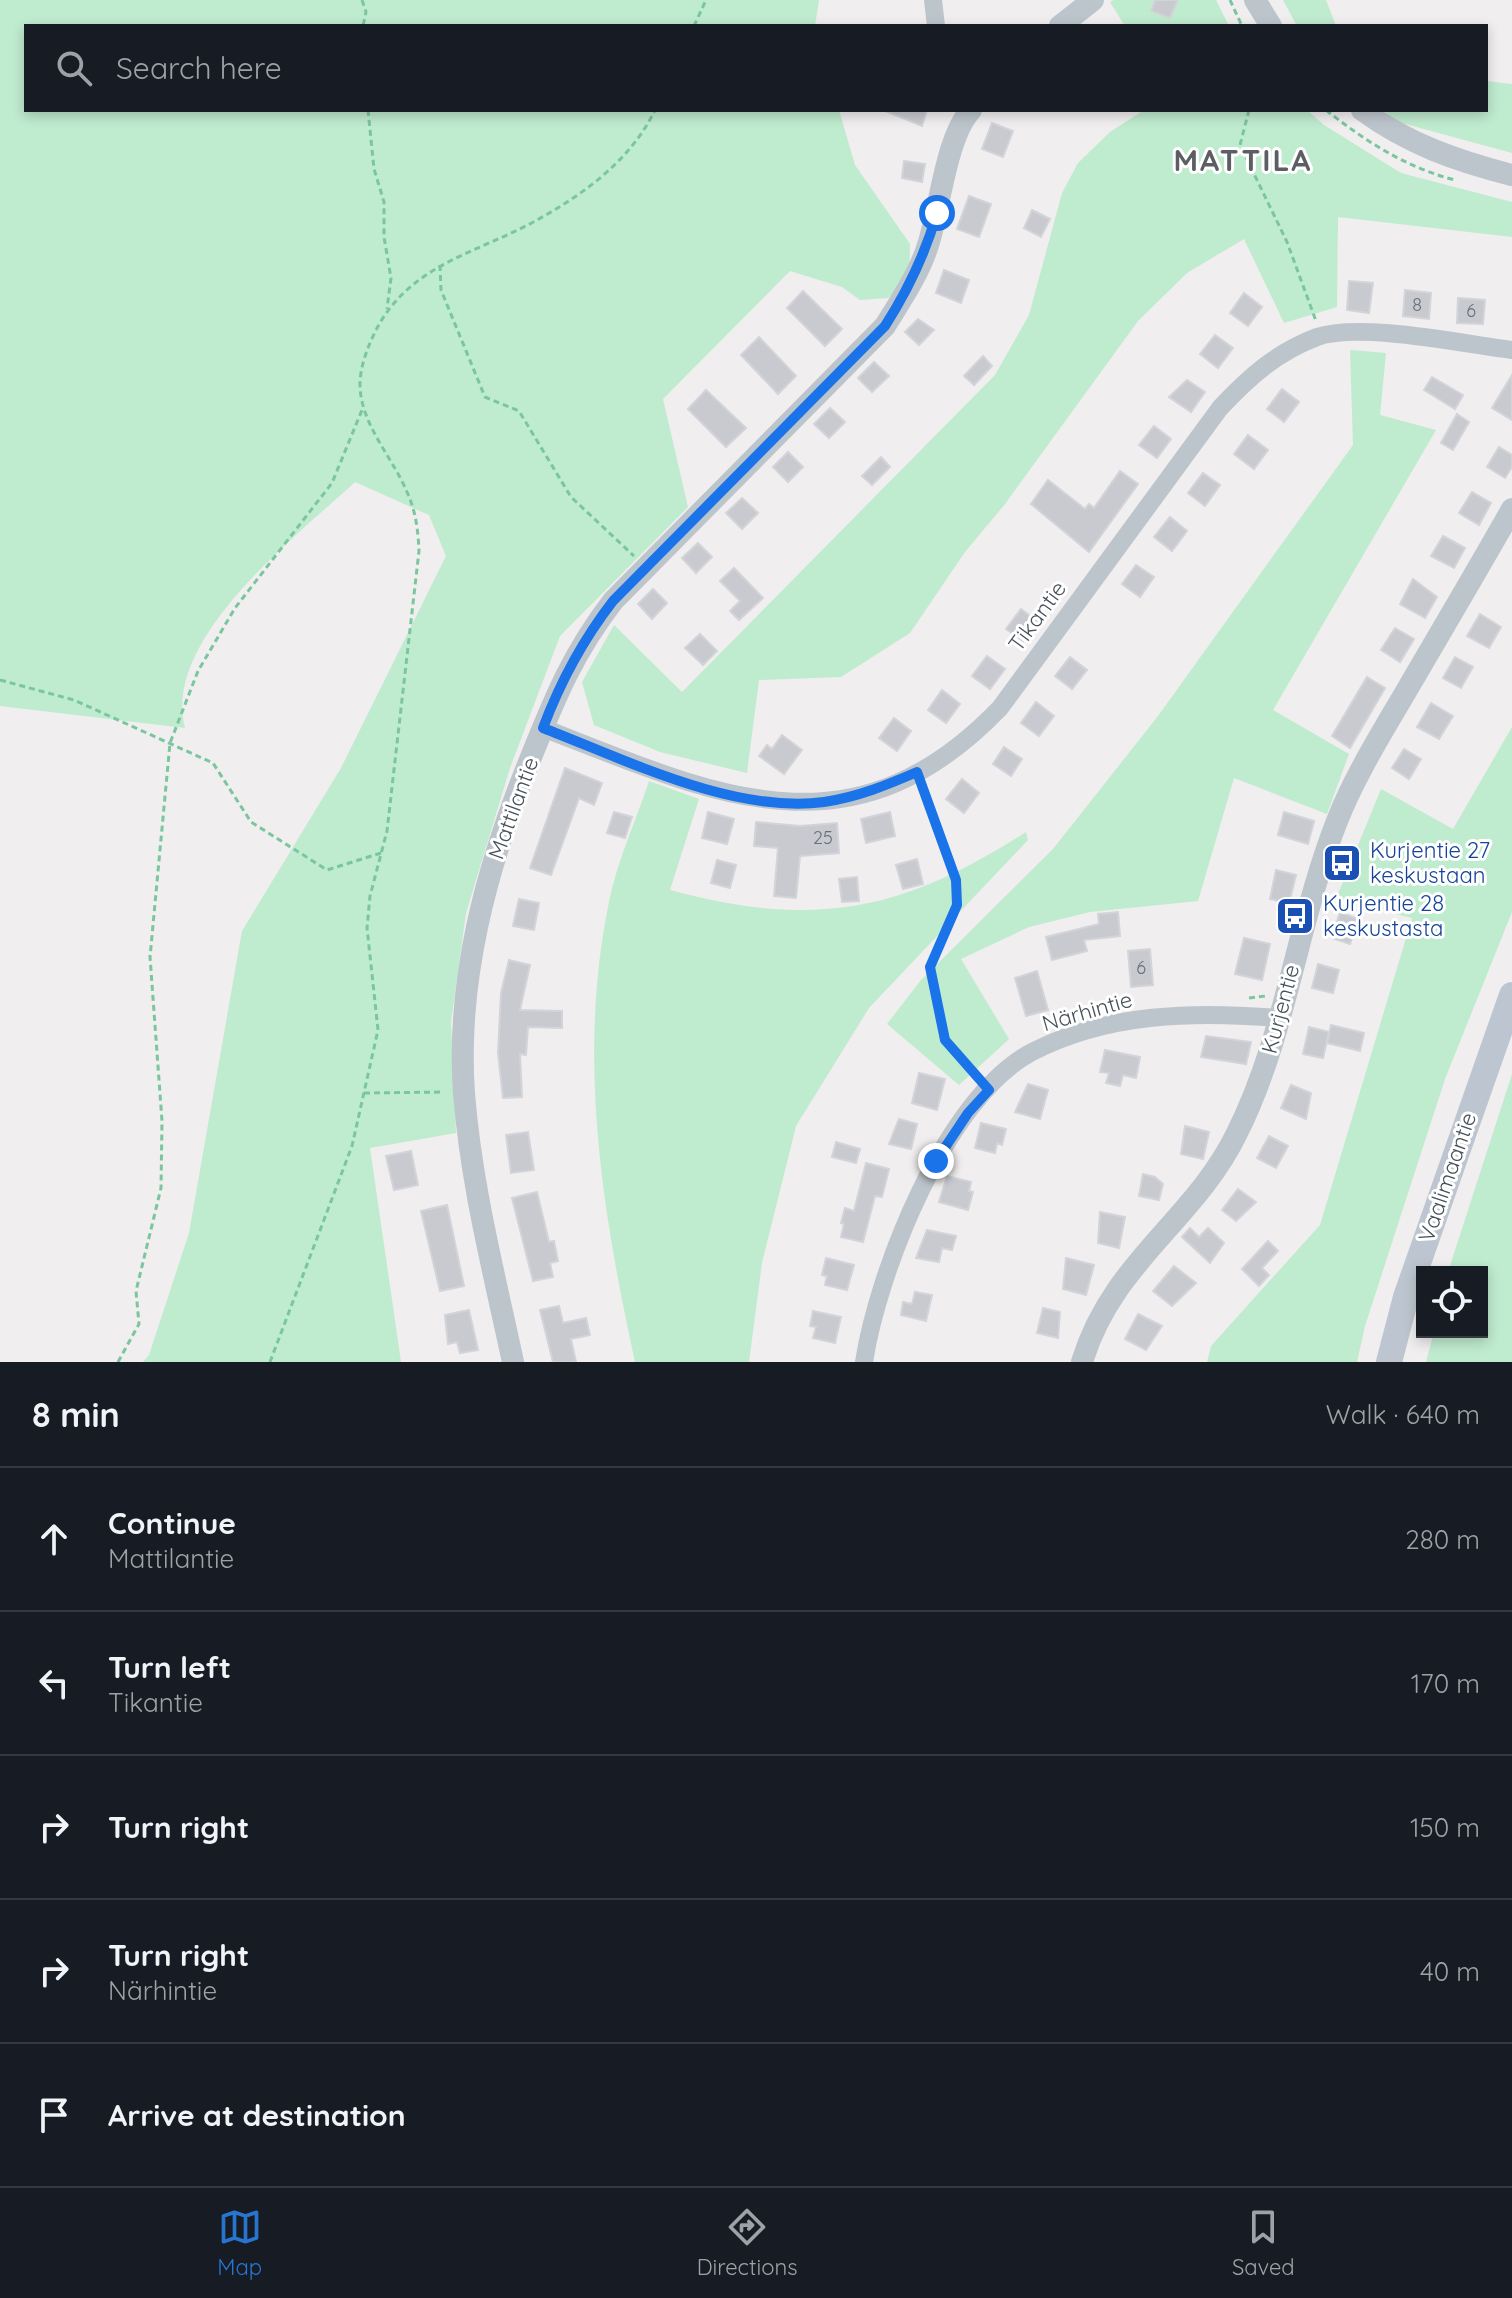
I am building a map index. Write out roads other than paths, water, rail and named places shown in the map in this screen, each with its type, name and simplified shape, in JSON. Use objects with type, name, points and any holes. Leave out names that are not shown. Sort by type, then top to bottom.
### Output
[{"type":"main road","name":"Vaalimaantie","points":[[1389,1362],[1406,1297],[1512,995]]},
{"type":"street","points":[[933,0],[936,24]]},
{"type":"street","points":[[1063,24],[1093,0]]},
{"type":"street","points":[[1255,0],[1270,24]]},
{"type":"street","name":"Mattilantie","points":[[513,1362],[475,1175],[464,1092],[464,1019],[481,900],[506,819],[562,679],[583,641],[613,601],[885,326],[909,289],[927,249],[948,166],[966,112]]},
{"type":"street","points":[[1365,112],[1383,126],[1448,159],[1512,175]]},
{"type":"street","name":"Tikantie","points":[[543,728],[726,794],[771,802],[822,802],[869,793],[917,772],[969,740],[1000,708],[1220,408],[1256,370],[1286,351],[1321,336],[1383,335],[1512,350]]},
{"type":"street","name":"Kurjentie","points":[[1082,1362],[1091,1334],[1115,1288],[1157,1236],[1208,1183],[1236,1137],[1253,1101],[1338,818],[1379,737],[1512,509]]},
{"type":"street","name":"Närhintie","points":[[864,1362],[880,1291],[905,1226],[936,1161],[968,1113],[1029,1054],[1100,1027],[1162,1016],[1213,1013],[1277,1018]]},
{"type":"place","name":"Kurjentie 27 keskustaan","points":[[1342,863]]},
{"type":"place","name":"Kurjentie 28 keskustasta","points":[[1295,916]]},
{"type":"district","name":"MATTILA","points":[[1243,161]]}]
